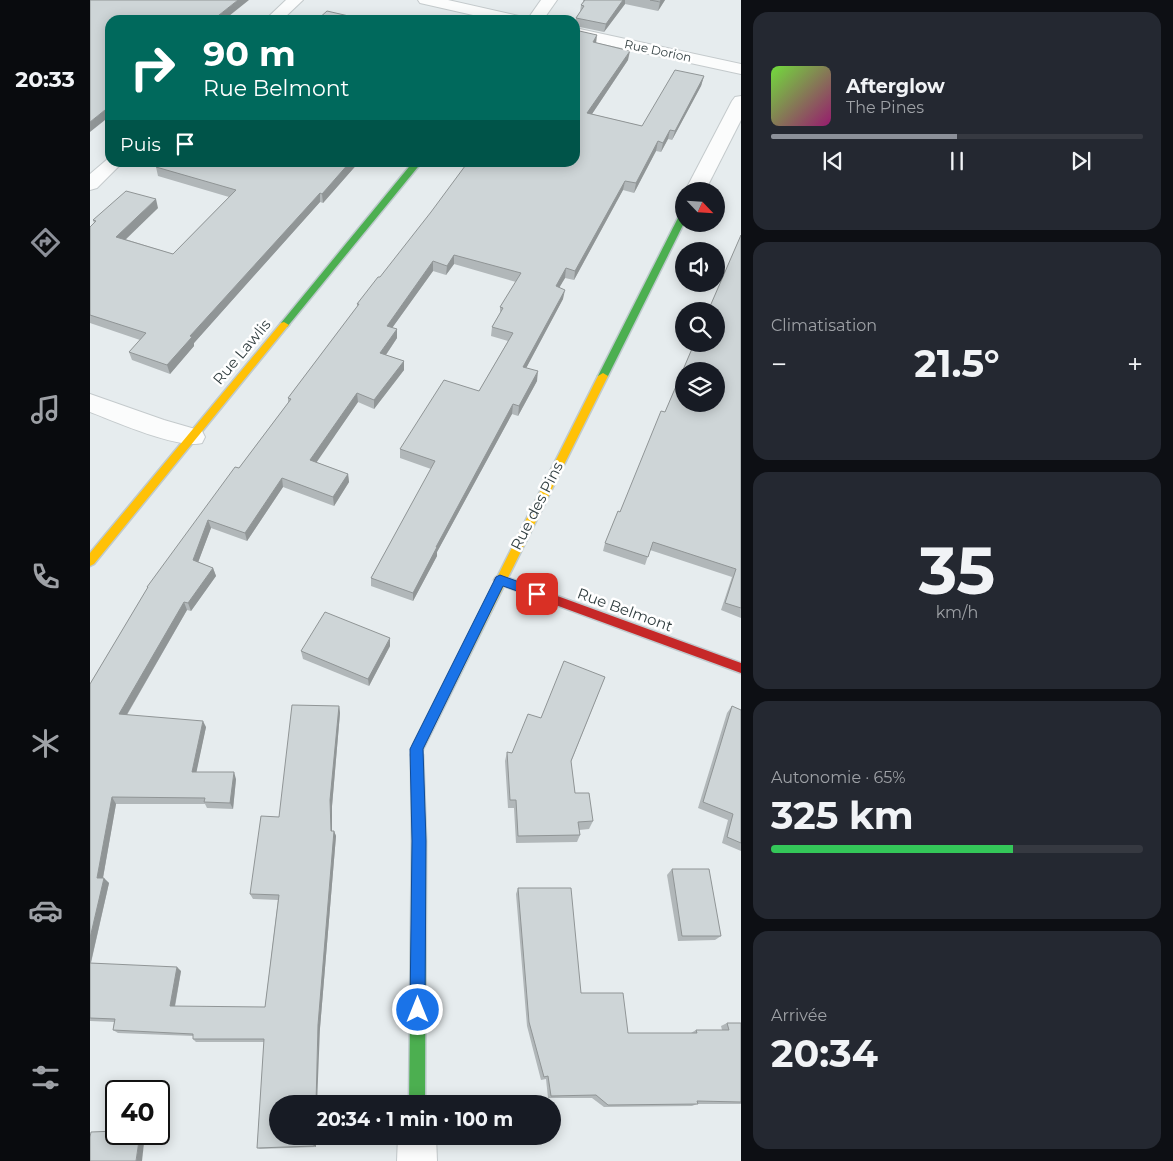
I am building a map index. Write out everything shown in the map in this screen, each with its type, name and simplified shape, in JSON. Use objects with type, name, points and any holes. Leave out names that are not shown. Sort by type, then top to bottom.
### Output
[{"type":"street","points":[[278,15],[295,0]]},
{"type":"street","points":[[426,0],[494,15]]},
{"type":"street","points":[[538,15],[549,0]]},
{"type":"street","name":"Rue Dorion","points":[[580,34],[740,69]]},
{"type":"street","points":[[700,182],[740,101]]},
{"type":"street","points":[[90,184],[109,167]]},
{"type":"street","name":"Rue Lawlis","points":[[90,561],[414,167]]},
{"type":"street","name":"Rue des Pins","points":[[417,1095],[419,841],[417,749],[675,232]]},
{"type":"street","points":[[90,403],[159,428],[193,437]]},
{"type":"street","name":"Rue Belmont","points":[[500,580],[740,668]]},
{"type":"street","points":[[417,1145],[417,1161]]},
{"type":"building","points":[[90,0],[238,0],[219,15],[105,15],[105,110],[90,122]]},
{"type":"building","points":[[585,0],[623,0],[606,24],[580,19],[580,15],[578,15],[584,6],[581,5]]},
{"type":"building","points":[[327,11],[344,15],[323,15]]},
{"type":"building","points":[[580,31],[597,35],[593,42],[630,51],[587,113],[642,126],[675,70],[704,76],[675,131],[670,130],[663,143],[658,141],[636,183],[625,181],[575,271],[566,268],[556,286],[565,290],[523,367],[538,371],[519,406],[513,404],[413,593],[371,578],[435,461],[400,449],[444,380],[479,391],[513,333],[492,327],[503,308],[500,307],[521,273],[454,255],[447,266],[433,261],[387,326],[397,329],[380,353],[404,361],[374,400],[357,393],[310,460],[348,474],[333,497],[282,478],[245,533],[208,520],[193,560],[213,568],[188,603],[184,602],[119,714],[203,721],[192,772],[234,772],[230,803],[204,802],[205,798],[112,797],[97,878],[104,878],[90,938],[90,684],[147,587],[235,467],[239,468],[291,399],[288,398],[359,304],[357,304],[431,212],[464,167],[580,167]]},
{"type":"building","points":[[156,167],[346,167],[190,336],[192,337],[167,365],[129,352],[146,333],[90,315],[90,227],[96,221],[93,220],[126,191],[156,199],[116,237],[173,254],[236,190]]},
{"type":"building","points":[[741,235],[741,608],[725,603],[736,569],[653,542],[648,557],[605,543],[618,511],[620,512],[661,411],[665,412],[675,389],[675,412],[725,412],[725,362],[686,362],[691,352],[725,352],[725,302],[712,302],[716,292],[725,292],[725,272]]},
{"type":"building","points":[[325,612],[390,638],[368,679],[301,651]]},
{"type":"building","points":[[564,661],[605,677],[571,761],[575,793],[589,793],[593,821],[578,822],[580,835],[518,836],[516,800],[510,800],[507,752],[512,753],[528,714],[541,718]]},
{"type":"building","points":[[292,705],[339,706],[330,800],[331,831],[334,831],[318,1025],[316,1095],[269,1095],[269,1145],[314,1146],[257,1148],[264,1039],[193,1039],[193,1034],[113,1030],[115,1019],[90,1018],[90,963],[177,967],[170,1006],[265,1007],[279,895],[250,894],[261,816],[279,817]]},
{"type":"building","points":[[732,706],[741,710],[741,843],[727,837],[733,814],[703,802]]},
{"type":"building","points":[[672,869],[709,869],[721,936],[682,936]]},
{"type":"building","points":[[518,888],[571,888],[581,993],[623,993],[628,1033],[697,1033],[696,1030],[729,1030],[727,1023],[741,1023],[741,1102],[697,1101],[698,1104],[608,1105],[596,1095],[551,1095],[548,1076],[544,1077],[529,1022]]},
{"type":"building","points":[[105,1131],[105,1145],[138,1145],[136,1161],[90,1161],[91,1132]]},
{"type":"traffic: fast","points":[[284,325],[414,167]]},
{"type":"traffic: fast","points":[[603,376],[675,232]]},
{"type":"traffic: fast","points":[[417,755],[419,841],[417,1095]]},
{"type":"traffic: slow","points":[[90,561],[284,325]]},
{"type":"traffic: slow","points":[[417,755],[417,749],[603,376]]},
{"type":"traffic: jam","points":[[500,580],[741,668]]},
{"type":"route","points":[[418,1010],[419,841],[417,749],[500,580],[537,594]]}]
